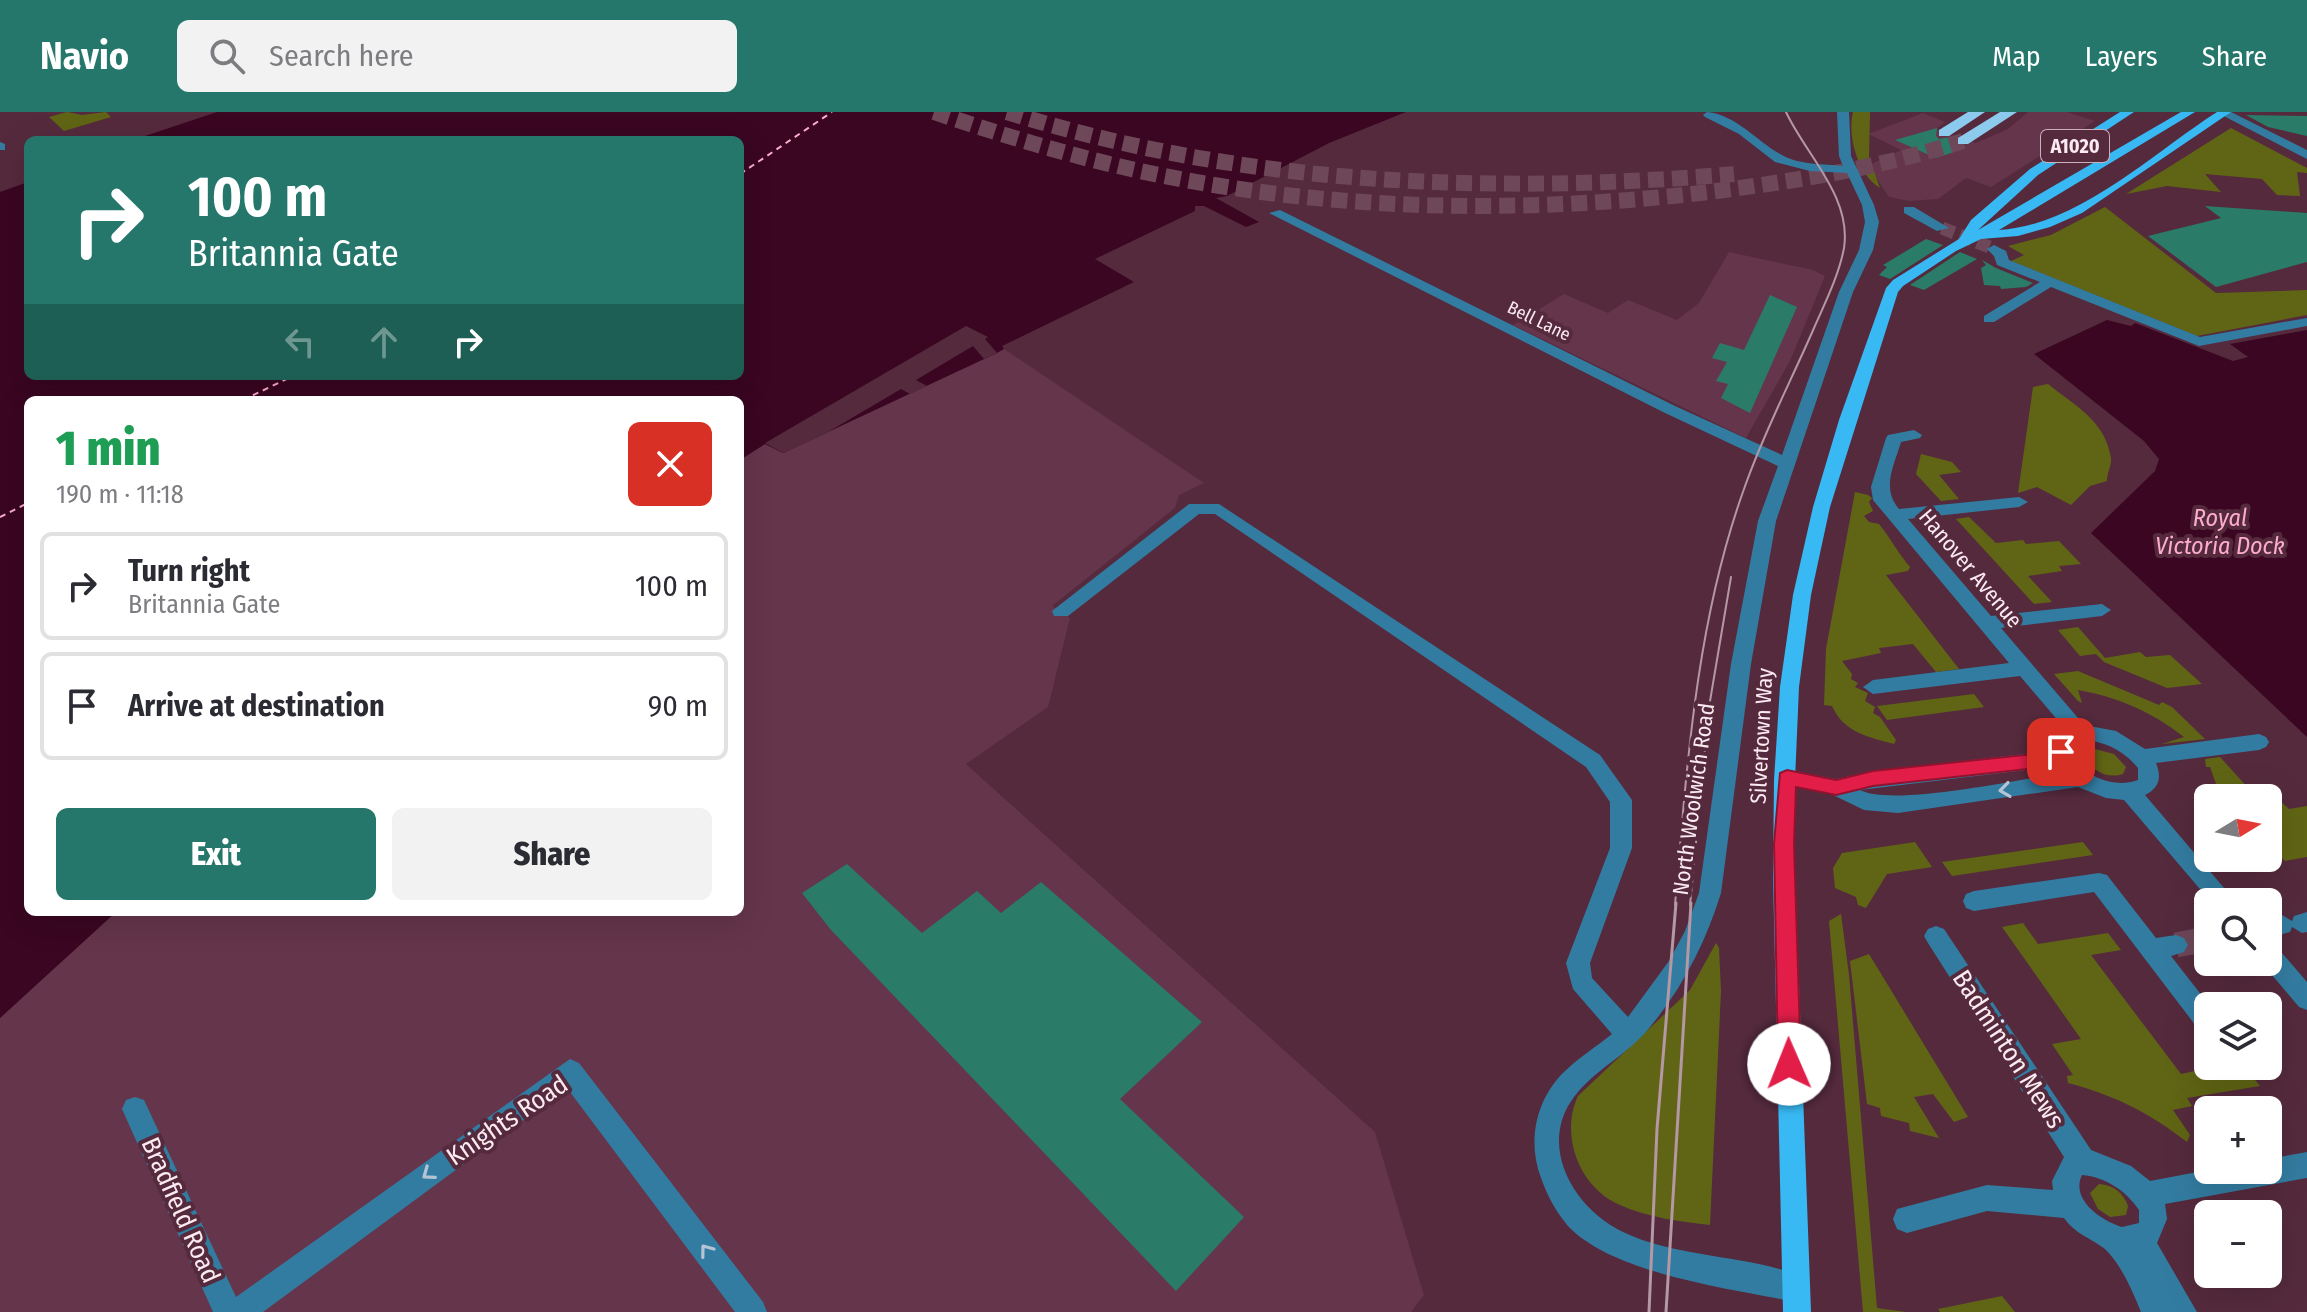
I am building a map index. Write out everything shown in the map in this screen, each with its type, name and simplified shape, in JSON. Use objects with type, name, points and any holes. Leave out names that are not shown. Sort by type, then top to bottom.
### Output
[{"type":"highway","points":[[1944,133],[1978,112]]},
{"type":"highway","points":[[1963,141],[2010,112]]},
{"type":"main road","name":"Silvertown Way","points":[[1979,235],[1976,223],[2034,172],[2128,112]]},
{"type":"main road","name":"Silvertown Way","points":[[1796,1300],[1784,883],[1795,640],[1815,530],[1865,365],[1891,291],[1916,269],[2189,112]]},
{"type":"main road","name":"Silvertown Way","points":[[1979,235],[2006,236],[2046,226],[2181,144],[2224,112]]},
{"type":"street","name":"North Woolwich Road","points":[[1796,1300],[1621,1248],[1589,1227],[1558,1189],[1548,1163],[1547,1135],[1551,1113],[1566,1087],[1628,1035],[1681,965],[1703,920],[1710,893],[1728,755],[1765,532],[1835,322],[1866,250],[1872,222],[1843,145],[1843,112]]},
{"type":"street","points":[[2224,112],[2307,155]]},
{"type":"street","points":[[1709,115],[1743,131],[1779,159],[1798,165],[1851,170]]},
{"type":"street","points":[[1909,210],[1942,228]]},
{"type":"street","name":"Bell Lane","points":[[1275,213],[1669,409],[1786,463]]},
{"type":"street","points":[[1994,249],[2001,254],[2002,262],[2199,342],[2307,322]]},
{"type":"street","points":[[1989,319],[2050,282]]},
{"type":"street","name":"Hanover Avenue","points":[[1914,435],[1894,438],[1879,487],[1882,500],[2079,732]]},
{"type":"street","points":[[1894,515],[2019,502]]},
{"type":"street","points":[[1061,611],[1195,508],[1219,509],[1593,761],[1621,800],[1621,848],[1578,963],[1581,982],[1628,1035]]},
{"type":"street","points":[[1986,623],[2102,610]]},
{"type":"street","points":[[1873,687],[2025,668]]},
{"type":"street","points":[[2079,732],[2119,740],[2142,757],[2150,776],[2148,784],[2131,793],[2106,790],[2082,778],[2063,758],[2064,740],[2079,732]]},
{"type":"street","points":[[2142,757],[2259,742]]},
{"type":"street","points":[[1836,787],[1873,779],[2063,758]]},
{"type":"street","points":[[1787,778],[1836,787],[1864,802],[1898,805],[2082,778]]},
{"type":"street","points":[[2131,793],[2213,888]]},
{"type":"street","points":[[1974,901],[2099,882],[2194,1004]]},
{"type":"street","name":"Badminton Mews","points":[[1936,936],[2083,1162]]},
{"type":"street","points":[[2152,949],[2176,945]]},
{"type":"street","points":[[2282,970],[2307,999]]},
{"type":"street","name":"Knights Road","points":[[239,1312],[570,1071],[753,1312]]},
{"type":"street","name":"Bradfield Road","points":[[135,1109],[228,1312]]},
{"type":"street","points":[[2128,1239],[2149,1232],[2151,1209],[2144,1195],[2122,1173],[2108,1166],[2083,1162],[2073,1166],[2064,1182],[2071,1205],[2089,1226],[2128,1239],[2183,1312]]},
{"type":"street","points":[[2144,1195],[2307,1165]]},
{"type":"street","points":[[1907,1219],[1987,1198],[2071,1205]]},
{"type":"street","points":[[2128,1239],[2155,1312]]},
{"type":"shaded area","points":[[67,112],[82,115],[106,112],[111,117],[64,131],[49,117]]},
{"type":"shaded area","points":[[1853,112],[1870,112],[1869,157],[1880,188],[1866,174],[1856,154],[1852,132]]},
{"type":"shaded area","points":[[2028,112],[2067,112],[2095,121],[1991,187],[1966,178],[1938,199],[1909,201],[1889,197],[1873,173],[1871,164],[1901,150],[1868,134],[1923,113],[1945,122],[1937,128],[1942,132],[1976,143],[2008,129]]},
{"type":"shaded area","points":[[2231,128],[2307,168],[2307,173],[2297,172],[2300,196],[2277,195],[2262,179],[2205,174],[2221,192],[2167,186],[2126,194]]},
{"type":"shaded area","points":[[2105,207],[2216,293],[2307,290],[2307,315],[2197,336],[2011,261],[2024,255],[2008,246],[2051,235]]},
{"type":"shaded area","points":[[1729,252],[1813,270],[1825,276],[1790,361],[1746,438],[1513,325],[1564,294],[1608,313],[1628,300],[1677,320],[1699,303]]},
{"type":"shaded area","points":[[1004,349],[1204,483],[1179,495],[1175,508],[1052,606],[1070,618],[1048,707],[966,764],[1375,1132],[1424,1295],[1411,1312],[0,1312],[0,1018],[112,916],[744,916],[744,457],[765,443],[783,453]]},
{"type":"shaded area","points":[[2048,384],[2096,424],[2108,445],[2111,458],[2107,481],[2090,486],[2071,505],[2037,487],[2018,493],[2033,387]]},
{"type":"shaded area","points":[[1921,454],[1952,462],[1961,472],[1939,475],[1959,499],[1941,501],[1916,474]]},
{"type":"shaded area","points":[[1855,492],[1872,498],[1869,502],[1873,511],[1864,516],[1869,522],[1879,524],[1910,567],[1908,571],[1886,575],[1959,669],[1936,672],[1913,644],[1879,648],[1881,653],[1842,661],[1852,674],[1851,679],[1858,683],[1855,687],[1868,693],[1865,701],[1875,707],[1873,713],[1880,717],[1896,740],[1894,744],[1850,728],[1832,706],[1824,705],[1826,649]]},
{"type":"shaded area","points":[[1969,517],[1996,543],[2059,541],[2081,564],[2059,566],[2062,571],[2028,576],[2052,602],[2034,604],[1956,519]]},
{"type":"shaded area","points":[[2078,627],[2105,658],[2140,652],[2146,657],[2170,655],[2202,684],[2167,688],[2104,662],[2096,654],[2080,656],[2058,630]]},
{"type":"shaded area","points":[[2078,671],[2159,705],[2162,702],[2172,707],[2205,739],[2162,744],[2184,737],[2160,720],[2121,701],[2078,690],[2082,703],[2078,701],[2054,674]]},
{"type":"shaded area","points":[[1974,694],[1984,707],[1887,720],[1877,706]]},
{"type":"shaded area","points":[[2095,749],[2114,754],[2126,767],[2123,774],[2106,775],[2092,767],[2086,757]]},
{"type":"shaded area","points":[[2220,757],[2244,784],[2216,784],[2205,759]]},
{"type":"shaded area","points":[[2282,803],[2289,809],[2307,806],[2307,857],[2285,861],[2282,858]]},
{"type":"shaded area","points":[[1915,842],[1932,867],[1887,874],[1866,908],[1858,905],[1856,897],[1835,888],[1833,868],[1842,853]]},
{"type":"shaded area","points":[[2083,842],[2093,855],[1952,876],[1942,862]]},
{"type":"shaded area","points":[[1841,914],[1849,975],[1877,1308],[1906,1312],[1863,1312],[1829,921]]},
{"type":"shaded area","points":[[2023,923],[2038,944],[2108,933],[2121,950],[2091,955],[2181,1074],[2194,1071],[2194,1080],[2255,1080],[2260,1086],[2187,1098],[2192,1106],[2173,1110],[2190,1135],[2187,1142],[2131,1106],[2068,1083],[2067,1076],[2073,1075],[2052,1044],[2081,1039],[2002,927]]},
{"type":"shaded area","points":[[1716,943],[1719,948],[1721,991],[1710,1225],[1641,1213],[1605,1197],[1593,1186],[1576,1158],[1571,1127],[1578,1096],[1690,990]]},
{"type":"shaded area","points":[[1869,954],[1968,1117],[1954,1122],[1933,1094],[1914,1097],[1939,1138],[1910,1131],[1909,1123],[1881,1116],[1880,1108],[1867,1104],[1850,961]]},
{"type":"shaded area","points":[[2099,1184],[2121,1194],[2128,1206],[2126,1215],[2110,1217],[2098,1209],[2090,1193]]},
{"type":"shaded area","points":[[2002,1296],[2015,1312],[1940,1312],[1938,1309]]},
{"type":"water","points":[[217,112],[1406,112],[1329,143],[1227,196],[1216,198],[1259,222],[1246,227],[1204,206],[1195,206],[1195,211],[1095,259],[1134,282],[1002,346],[1004,349],[997,353],[783,453],[765,444],[744,457],[744,396],[24,396],[24,916],[112,916],[0,1018],[0,192],[24,183],[24,380],[744,380],[744,136],[145,136]]},
{"type":"water","name":"Royal Victoria Dock","points":[[2107,320],[2131,326],[2135,323],[2233,361],[2248,357],[2230,344],[2307,330],[2307,737],[2091,533],[2155,471],[2159,459],[2144,441],[2034,354]]},
{"type":"pier","points":[[966,326],[988,337],[985,339],[997,353],[984,359],[973,346],[916,380],[927,386],[910,394],[901,389],[823,435],[783,453],[765,443]]},
{"type":"building","points":[[2246,115],[2307,116],[2307,136],[2268,127]]},
{"type":"building","points":[[1937,128],[1936,136],[1939,139],[1956,136],[1954,152],[1936,158],[1895,140]]},
{"type":"building","points":[[2205,206],[2307,213],[2307,262],[2216,287],[2148,236],[2221,218]]},
{"type":"building","points":[[1926,239],[1943,245],[1890,279],[1879,275],[1887,267],[1883,265]]},
{"type":"building","points":[[1960,252],[1977,259],[1924,290],[1910,285]]},
{"type":"building","points":[[1982,260],[2033,283],[2026,287],[2001,289],[2000,286],[1984,285],[1981,268],[1986,265]]},
{"type":"building","points":[[1770,295],[1797,307],[1750,413],[1721,398],[1728,384],[1716,381],[1727,362],[1712,358],[1720,343],[1744,350]]},
{"type":"building","points":[[847,864],[922,933],[977,891],[1001,913],[1041,882],[1202,1022],[1120,1099],[1244,1217],[1176,1291],[831,930],[802,893]]},
{"type":"ferry route","points":[[744,171],[832,112]]},
{"type":"ferry route","points":[[251,396],[285,380]]},
{"type":"ferry route","points":[[0,517],[24,505]]},
{"type":"tunnel","points":[[934,112],[1081,157],[1202,183],[1274,194],[1419,205],[1565,204],[1709,192],[1837,172],[1900,159],[1963,141]]},
{"type":"tunnel","points":[[1007,112],[1095,136],[1185,155],[1275,169],[1367,178],[1459,183],[1551,183],[1734,174]]},
{"type":"tunnel","points":[[1942,228],[1994,249]]},
{"type":"tunnel","points":[[2176,945],[2194,942]]},
{"type":"tram line","points":[[1675,905],[1696,695],[1704,642],[1728,539],[1752,468],[1831,289],[1844,248],[1845,229],[1834,194],[1786,112]]},
{"type":"tram line","points":[[1690,905],[1709,707],[1731,577]]},
{"type":"tram line","points":[[1649,1312],[1657,1129],[1676,903]]},
{"type":"tram line","points":[[1666,1312],[1691,903]]},
{"type":"route","points":[[1789,1064],[1784,844],[1787,778],[1836,787],[1873,779],[2063,758],[2061,752]]}]
